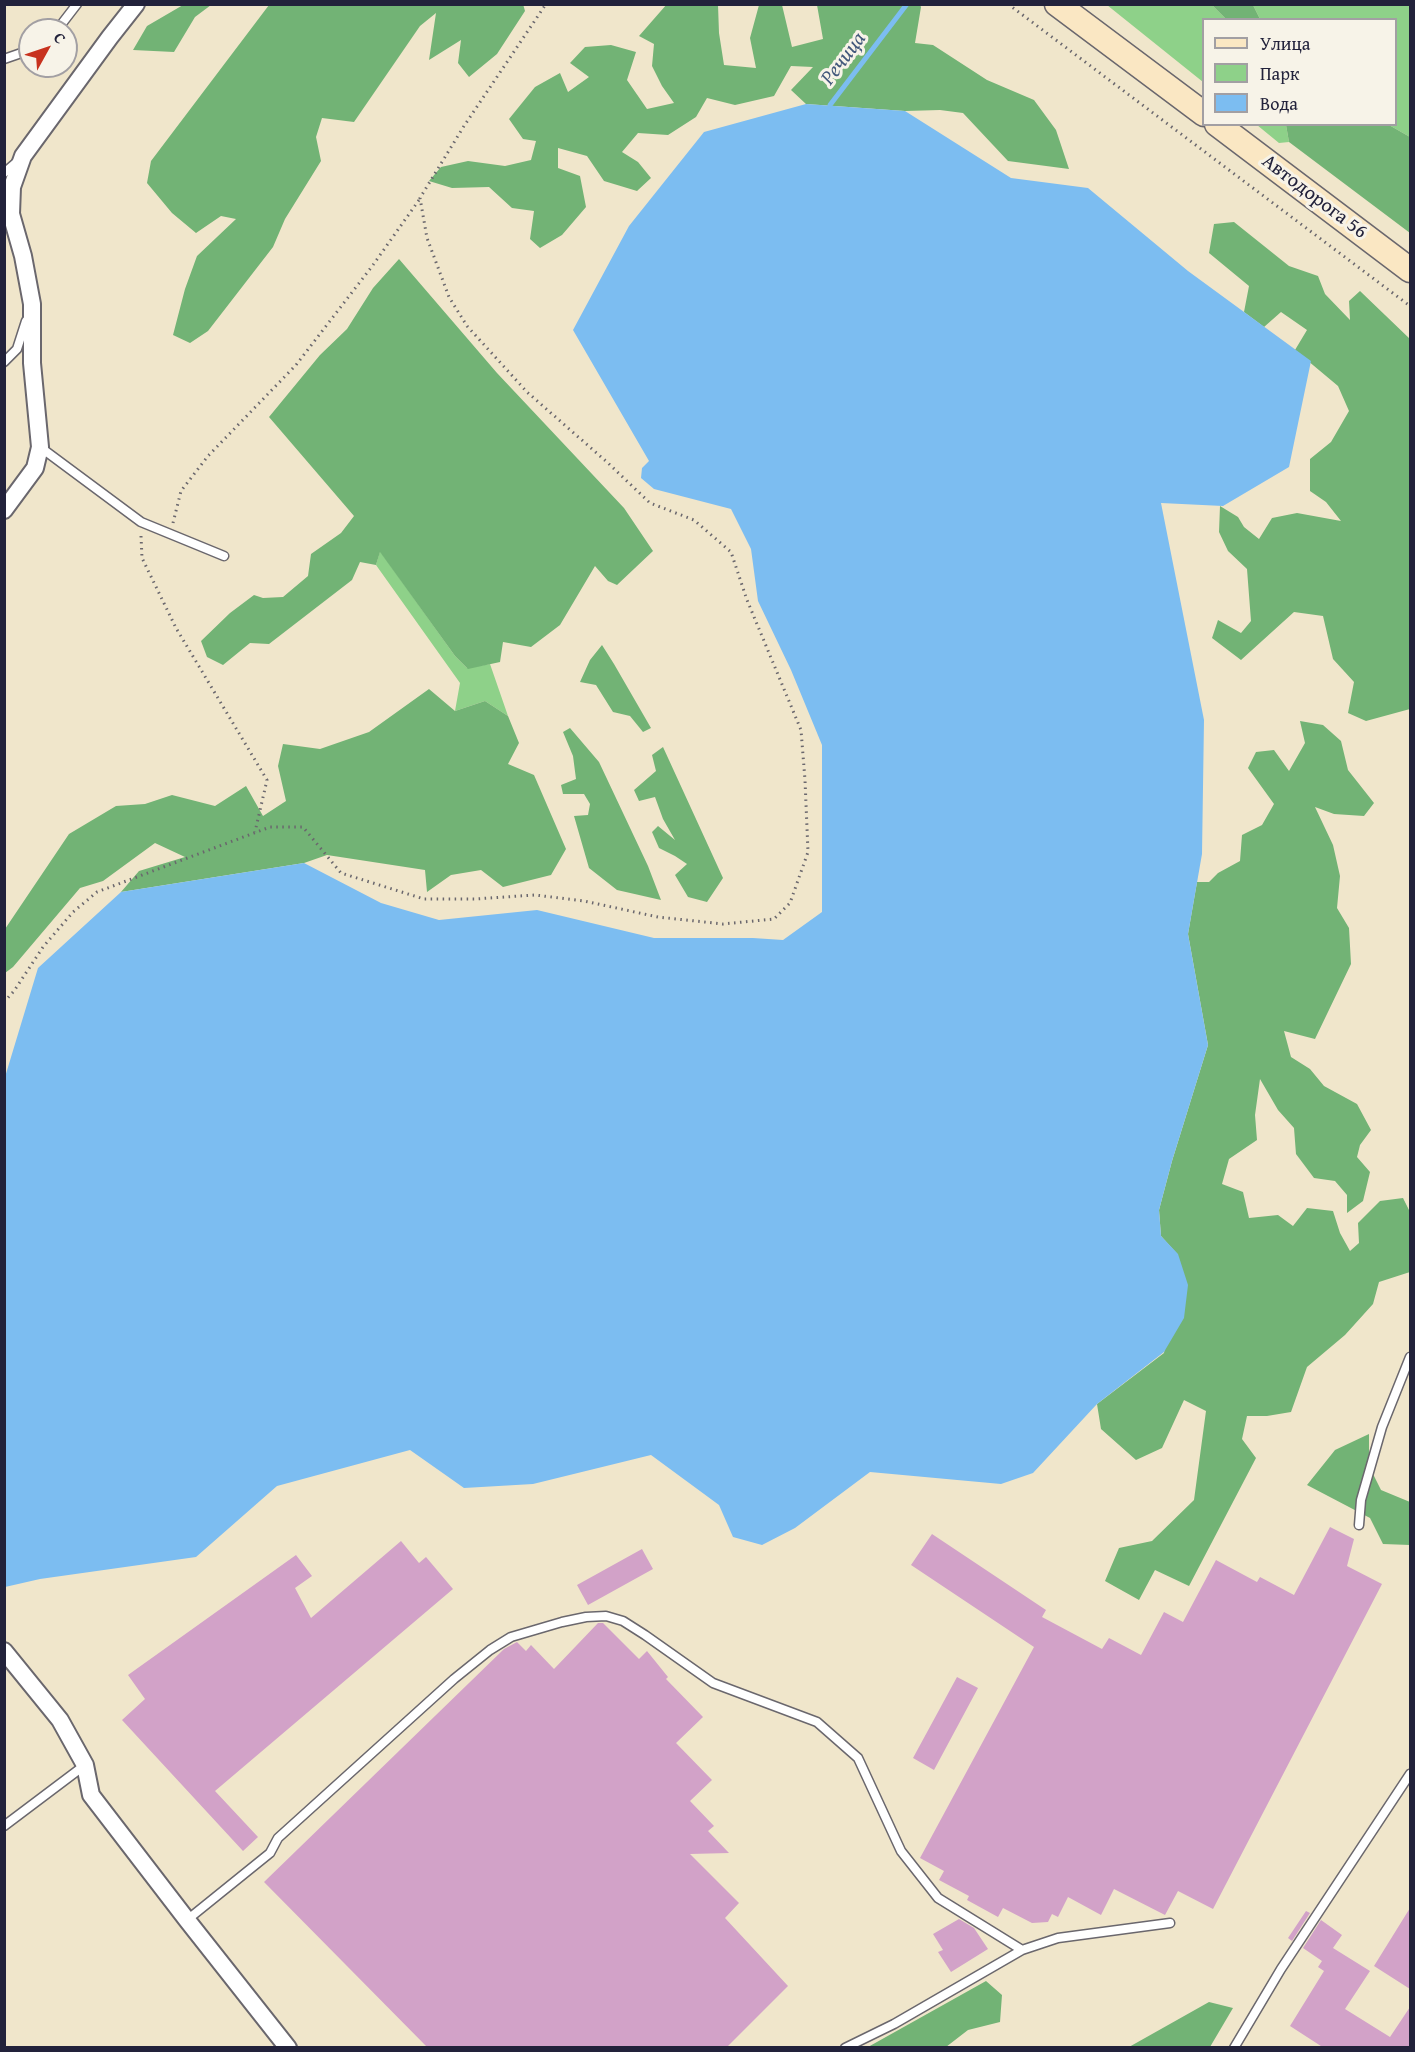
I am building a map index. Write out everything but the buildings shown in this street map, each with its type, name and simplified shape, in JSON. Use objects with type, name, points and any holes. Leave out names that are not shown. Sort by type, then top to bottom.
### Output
[{"type":"street","points":[[4,510],[35,468],[40,447],[32,363],[32,304],[23,256],[11,214],[12,187],[24,156],[136,4]]},
{"type":"street","points":[[1057,4],[1202,113]]},
{"type":"street","name":"Автодорога 56","points":[[1220,126],[1410,270]]},
{"type":"street","points":[[4,1651],[60,1720],[85,1765],[91,1796],[288,2048]]},
{"type":"lane","points":[[66,18],[77,4]]},
{"type":"lane","points":[[4,173],[24,156]]},
{"type":"lane","points":[[4,362],[17,348],[32,304]]},
{"type":"lane","points":[[40,447],[141,522],[224,556]]},
{"type":"lane","points":[[1359,1525],[1361,1500],[1382,1427],[1410,1358]]},
{"type":"lane","points":[[187,1920],[270,1853],[278,1838],[454,1679],[490,1650],[511,1636],[562,1622],[606,1616],[623,1621],[713,1683],[817,1722],[858,1758],[901,1851],[938,1898],[1022,1950]]},
{"type":"lane","points":[[4,1826],[85,1765]]},
{"type":"lane","points":[[1234,2048],[1281,1969],[1410,1774]]},
{"type":"lane","points":[[845,2048],[894,2024],[1022,1950],[1058,1938],[1170,1923]]},
{"type":"path","points":[[170,534],[181,491],[208,456],[296,365],[373,265],[420,198],[464,126],[546,4]]},
{"type":"path","points":[[1008,4],[1410,306]]},
{"type":"path","points":[[4,1002],[43,947],[73,912],[98,892],[270,827],[303,827],[341,873],[424,899],[475,899],[535,895],[584,901],[658,917],[723,924],[774,919],[790,903],[808,852],[801,730],[751,611],[731,552],[694,520],[650,503],[527,392],[468,326],[449,297],[427,238],[420,198]]},
{"type":"path","points":[[141,522],[142,558],[149,574],[176,628],[267,780],[255,832]]},
{"type":"green space","points":[[523,4],[525,11],[497,54],[469,77],[458,63],[461,40],[429,60],[436,13],[420,26],[354,122],[322,118],[316,137],[321,161],[285,219],[273,247],[208,331],[190,343],[173,335],[185,289],[197,256],[236,219],[221,216],[196,233],[172,213],[147,183],[151,161],[269,5]]},
{"type":"green space","points":[[667,4],[718,5],[724,65],[756,68],[750,38],[759,5],[782,5],[792,47],[823,39],[817,5],[920,5],[915,43],[933,45],[987,80],[1034,100],[1056,130],[1069,169],[1008,161],[963,113],[806,104],[791,90],[813,67],[791,66],[774,96],[735,105],[707,98],[696,117],[668,135],[638,133],[622,152],[638,162],[651,178],[637,191],[604,181],[587,156],[558,148],[558,168],[580,176],[586,207],[562,235],[540,248],[530,239],[534,211],[512,208],[489,187],[452,188],[429,181],[441,167],[468,161],[505,166],[531,160],[536,141],[523,139],[509,119],[535,87],[560,73],[568,92],[589,77],[570,63],[585,47],[611,45],[636,52],[627,80],[647,109],[674,103],[652,66],[654,44],[639,36]]},
{"type":"green space","points":[[183,5],[211,5],[195,17],[174,52],[133,50],[147,26]]},
{"type":"green space","points":[[1107,5],[1212,5],[1225,18],[1202,18],[1202,81]]},
{"type":"green space","points":[[1212,5],[1253,5],[1260,18],[1225,18]]},
{"type":"green space","points":[[1253,5],[1410,5],[1410,137],[1391,126],[1397,126],[1397,18],[1260,18]]},
{"type":"green space","points":[[1258,126],[1286,126],[1289,142],[1279,143]]},
{"type":"green space","points":[[1286,126],[1391,126],[1410,137],[1410,233],[1289,142]]},
{"type":"green space","points":[[1234,222],[1289,266],[1318,276],[1325,294],[1350,320],[1349,301],[1360,291],[1410,339],[1410,709],[1366,721],[1348,713],[1354,682],[1333,659],[1323,616],[1294,612],[1241,660],[1212,638],[1218,620],[1241,633],[1251,621],[1247,569],[1228,551],[1219,532],[1220,506],[1238,517],[1244,527],[1259,539],[1272,518],[1297,513],[1341,521],[1326,502],[1310,491],[1310,459],[1331,442],[1349,411],[1338,386],[1295,350],[1307,330],[1281,312],[1264,327],[1244,312],[1249,286],[1209,253],[1214,224]]},
{"type":"green space","points":[[399,259],[497,373],[624,508],[653,551],[617,585],[608,581],[595,566],[560,625],[531,647],[503,642],[500,662],[468,669],[455,656],[380,552],[376,565],[360,562],[352,580],[269,644],[250,643],[223,665],[207,657],[201,641],[230,613],[254,595],[263,598],[283,597],[308,576],[311,554],[341,533],[354,516],[269,417],[320,355],[347,329],[373,288]]},
{"type":"green space","points":[[380,551],[455,656],[467,668],[490,664],[508,716],[485,701],[455,711],[460,683],[376,565]]},
{"type":"green space","points":[[602,645],[651,728],[643,732],[630,716],[613,712],[596,685],[580,682],[590,660]]},
{"type":"green space","points":[[429,689],[455,711],[485,701],[508,716],[519,743],[508,764],[534,775],[566,849],[551,875],[503,887],[481,870],[451,875],[427,892],[425,870],[327,855],[304,863],[121,892],[139,871],[185,857],[155,843],[103,881],[80,888],[13,967],[5,973],[5,929],[69,834],[116,806],[145,804],[172,795],[215,806],[246,786],[263,816],[286,801],[278,766],[283,744],[320,749],[369,732]]},
{"type":"green space","points":[[1300,721],[1323,725],[1341,741],[1348,770],[1374,803],[1364,816],[1334,814],[1315,807],[1333,845],[1340,876],[1337,908],[1349,928],[1351,964],[1315,1039],[1284,1031],[1291,1057],[1310,1069],[1324,1086],[1357,1104],[1371,1130],[1360,1145],[1357,1157],[1370,1172],[1363,1201],[1347,1213],[1347,1195],[1335,1181],[1314,1178],[1296,1154],[1294,1128],[1278,1110],[1260,1079],[1255,1115],[1257,1140],[1229,1159],[1222,1184],[1243,1192],[1249,1218],[1278,1215],[1293,1226],[1307,1208],[1333,1211],[1340,1233],[1350,1251],[1359,1243],[1358,1223],[1380,1201],[1403,1198],[1410,1212],[1410,1272],[1379,1282],[1373,1304],[1345,1335],[1307,1367],[1291,1412],[1267,1416],[1247,1416],[1242,1439],[1256,1458],[1189,1586],[1155,1570],[1139,1600],[1105,1581],[1119,1548],[1152,1541],[1194,1500],[1206,1411],[1184,1400],[1162,1448],[1136,1460],[1101,1429],[1097,1404],[1164,1353],[1178,1255],[1161,1236],[1159,1210],[1208,1045],[1188,934],[1197,882],[1209,882],[1218,873],[1240,861],[1242,835],[1262,825],[1274,804],[1248,768],[1256,752],[1274,750],[1289,771],[1305,743]]},
{"type":"green space","points":[[570,728],[599,762],[648,866],[661,900],[617,890],[589,868],[574,816],[588,815],[590,804],[584,794],[563,794],[561,785],[576,779],[573,756],[563,732]]},
{"type":"green space","points":[[663,747],[723,878],[707,902],[688,897],[675,875],[687,864],[659,848],[652,832],[658,826],[675,840],[663,819],[655,797],[639,801],[634,790],[656,771],[652,755]]},
{"type":"green space","points":[[1369,1434],[1369,1466],[1381,1490],[1410,1502],[1410,1545],[1383,1544],[1370,1518],[1307,1485],[1335,1450]]},
{"type":"green space","points":[[986,1981],[1002,1995],[1000,2022],[968,2030],[946,2047],[868,2047]]},
{"type":"green space","points":[[1209,2002],[1233,2008],[1210,2047],[1129,2047]]},
{"type":"water","points":[[806,104],[905,111],[1011,178],[1088,188],[1188,271],[1311,361],[1289,467],[1223,506],[1161,503],[1204,720],[1202,854],[1188,934],[1208,1045],[1159,1210],[1161,1236],[1178,1254],[1188,1285],[1184,1318],[1164,1352],[1097,1404],[1033,1473],[1001,1484],[870,1472],[795,1528],[762,1545],[733,1537],[719,1505],[651,1455],[533,1484],[464,1488],[410,1450],[277,1486],[196,1557],[40,1579],[5,1587],[5,1077],[38,968],[121,892],[304,863],[381,903],[439,920],[537,910],[654,938],[783,940],[822,912],[822,745],[791,670],[758,601],[751,549],[731,509],[654,489],[641,478],[642,468],[649,461],[573,330],[629,226],[704,132]]},
{"type":"waterway","name":"Речица","points":[[830,105],[907,4]]}]
